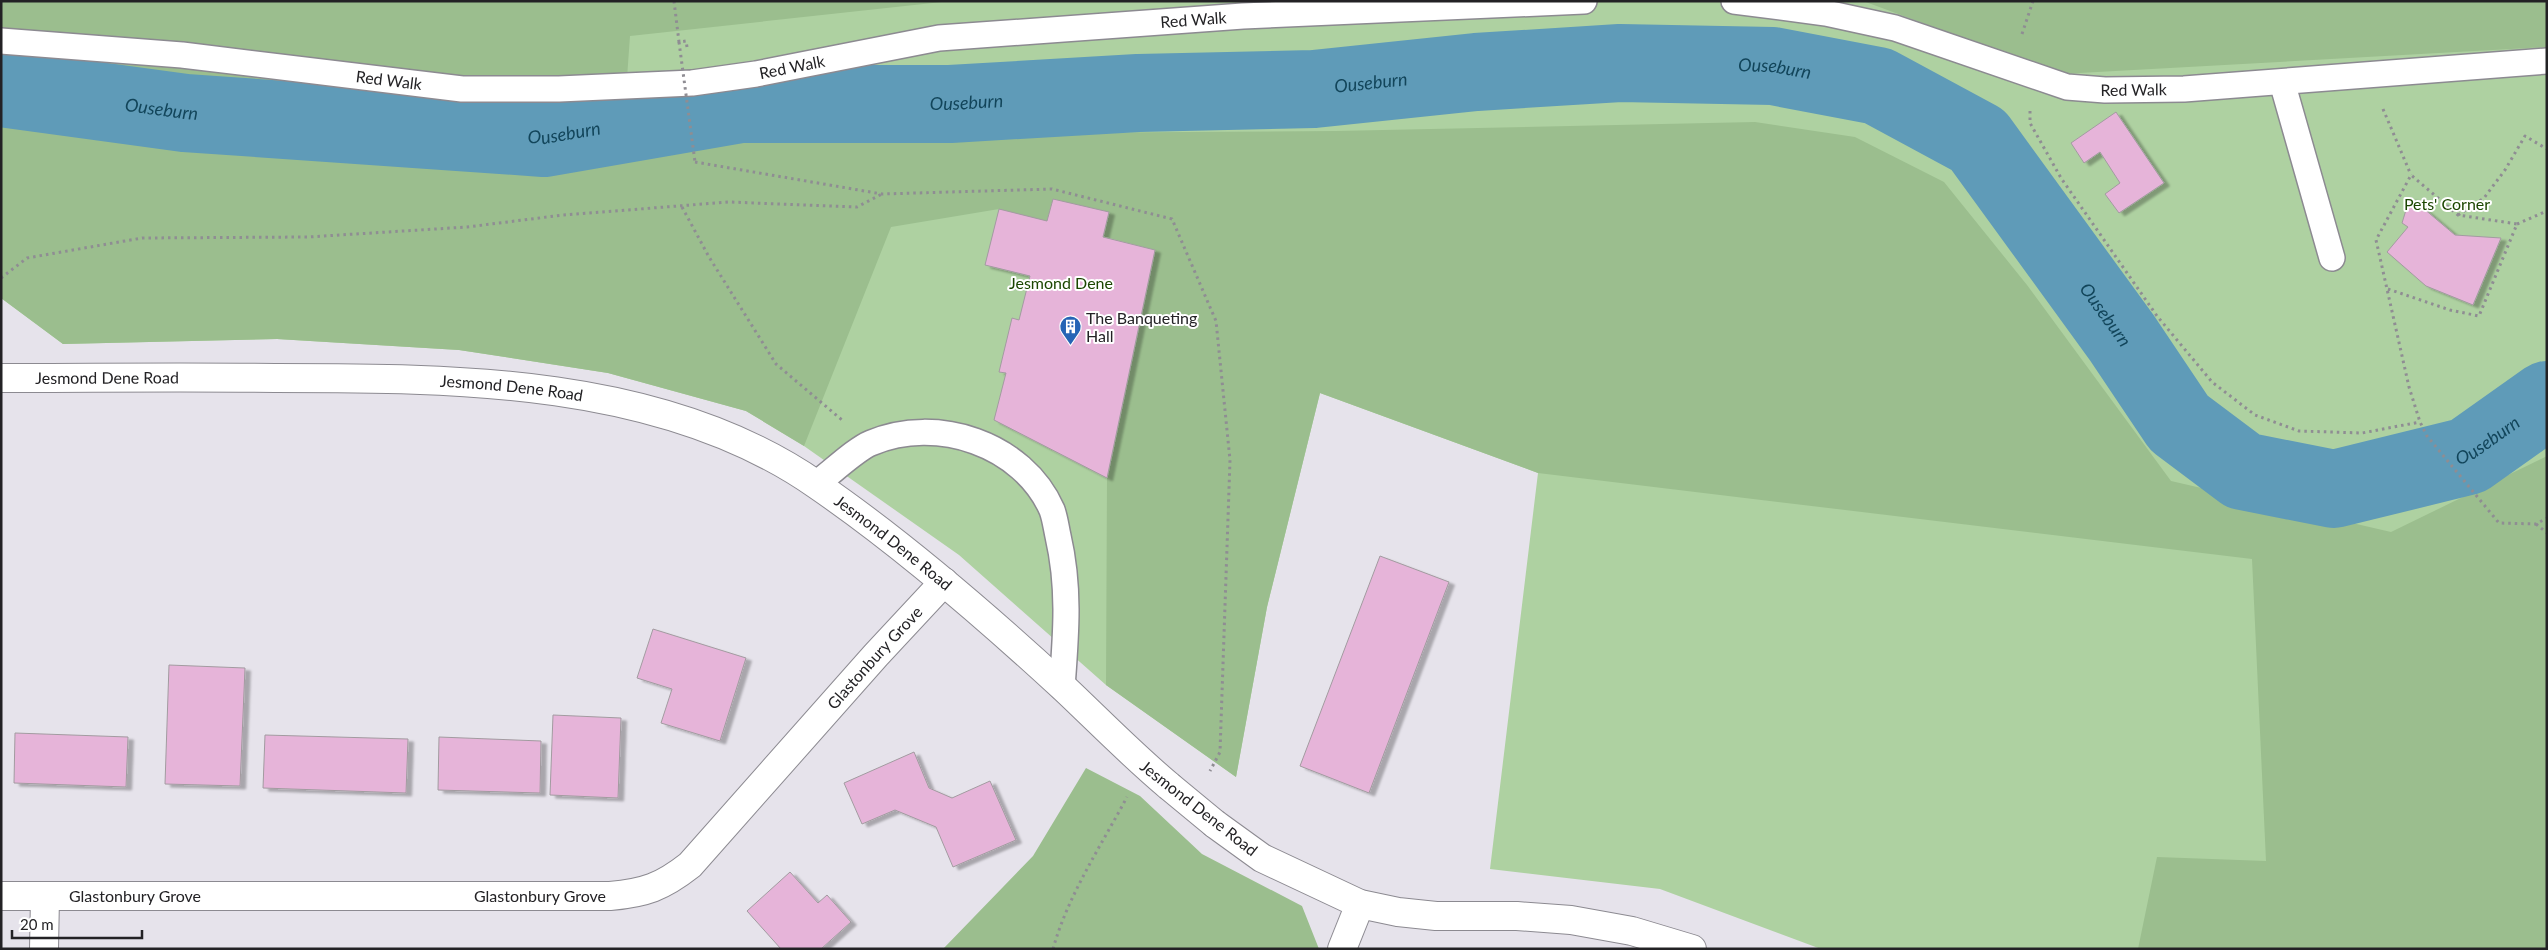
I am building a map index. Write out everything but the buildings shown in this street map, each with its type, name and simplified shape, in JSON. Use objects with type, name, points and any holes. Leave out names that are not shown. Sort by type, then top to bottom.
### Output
[{"type":"street","name":"Jesmond Dene Road","points":[[1,378],[376,378],[556,391],[638,406],[706,428],[761,451],[816,484],[944,582],[1062,687],[1142,764],[1216,824],[1262,858],[1360,904],[1398,912],[1436,916],[1517,916],[1571,920],[1627,940],[1692,949]]},
{"type":"street","name":"Glastonbury Grove","points":[[1,896],[610,896],[636,894],[654,889],[671,880],[690,865],[876,655],[944,582]]},
{"type":"street","points":[[44,949],[45,897]]},
{"type":"street","points":[[1342,949],[1360,904]]},
{"type":"lane","name":"Red Walk","points":[[1,41],[182,55],[462,89],[559,89],[692,83],[746,75],[939,38],[1243,16],[1584,1]]},
{"type":"lane","name":"Red Walk","points":[[1734,1],[1826,13],[1895,28],[2067,87],[2105,90],[2184,89],[2547,62]]},
{"type":"lane","points":[[2282,82],[2332,258]]},
{"type":"lane","points":[[816,484],[870,443],[897,435],[932,433],[966,436],[1005,455],[1033,478],[1052,511],[1064,560],[1068,607],[1062,687]]},
{"type":"path","points":[[674,1],[695,162],[882,194],[1052,189],[1172,219],[1216,321],[1230,460],[1220,752],[1206,778]]},
{"type":"path","points":[[2029,74],[2030,123],[2061,178],[2157,316],[2212,382],[2255,414],[2299,432],[2362,432],[2420,422]]},
{"type":"path","points":[[2374,75],[2383,111],[2411,175],[2458,215],[2517,224],[2547,210]]},
{"type":"path","points":[[2458,215],[2484,198],[2505,170],[2525,136],[2547,149]]},
{"type":"path","points":[[2411,175],[2376,240],[2409,387],[2420,422],[2427,436],[2499,523],[2536,524],[2547,518]]},
{"type":"path","points":[[1,278],[27,258],[142,238],[328,235],[467,227],[563,215],[729,202],[857,207],[882,194]]},
{"type":"path","points":[[682,207],[709,257],[776,364],[870,443]]},
{"type":"path","points":[[2388,289],[2450,310],[2478,316],[2517,224]]},
{"type":"path","points":[[2536,524],[2547,533]]},
{"type":"path","points":[[1053,949],[1058,932],[1077,890],[1127,797]]},
{"type":"green space","name":"Jesmond Dene","points":[[1,1],[2547,1],[2547,949],[1821,949],[1660,889],[1490,869],[1538,473],[1320,393],[1267,607],[1236,777],[1106,685],[959,555],[804,446],[746,411],[608,373],[459,350],[277,339],[63,344],[1,298]]},
{"type":"green space","name":"Jesmond Dene","points":[[1,1],[951,1],[630,36],[622,148],[765,131],[1000,133],[1336,131],[1755,122],[1855,137],[1944,182],[2027,285],[2171,481],[2391,532],[2547,456],[2547,949],[2138,949],[2157,857],[2266,861],[2252,559],[1538,473],[1320,393],[1267,607],[1236,777],[1106,685],[1107,478],[1155,250],[999,209],[891,227],[804,446],[746,411],[608,373],[459,350],[277,339],[63,344],[1,298]]},
{"type":"green space","points":[[1863,1],[2547,1],[2547,47],[2061,74]]},
{"type":"green space","points":[[1086,768],[1140,796],[1202,854],[1302,906],[1319,949],[943,949],[1033,856]]},
{"type":"waterway","name":"Ouseburn","points":[[1,88],[185,113],[544,138],[740,104],[950,104],[1138,93],[1314,89],[1476,72],[1620,63],[1773,66],[1878,86],[1978,140],[2122,338],[2179,423],[2243,471],[2334,489],[2468,456],[2547,400]]},
{"type":"place","name":"The Banqueting Hall","points":[[1070,346]]},
{"type":"park label","name":"Pets' Corner","points":[[2447,204]]}]
